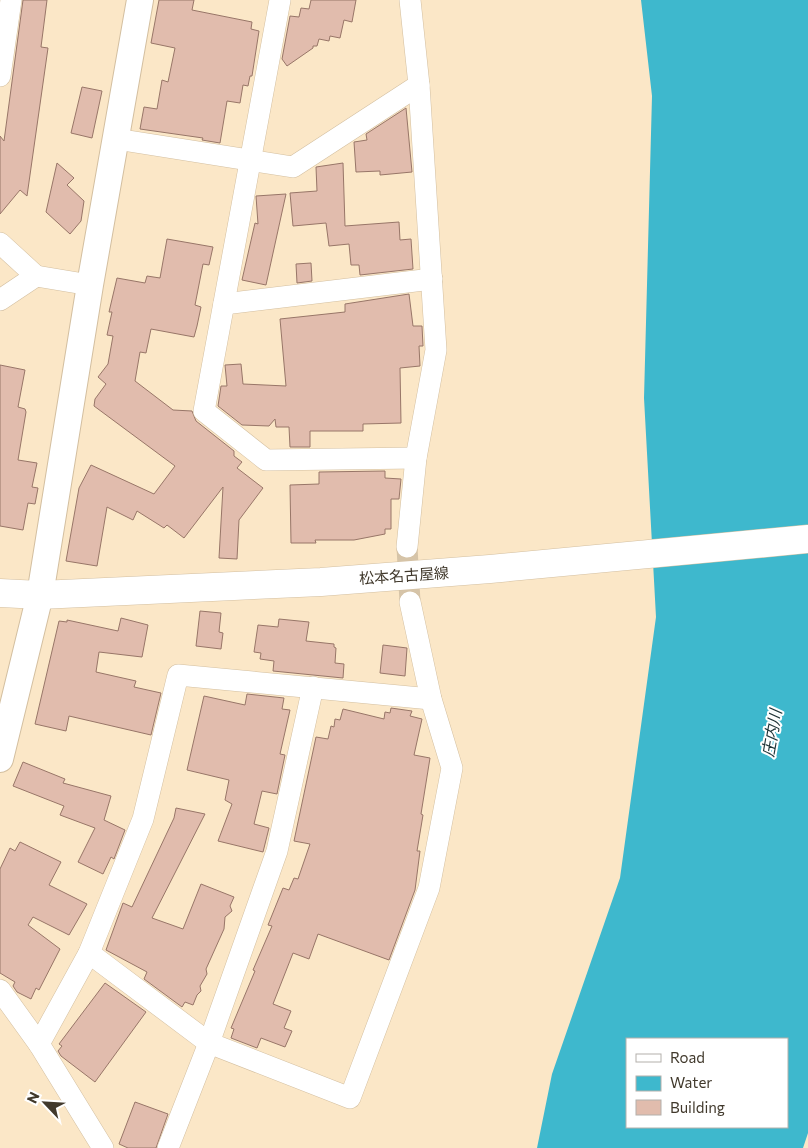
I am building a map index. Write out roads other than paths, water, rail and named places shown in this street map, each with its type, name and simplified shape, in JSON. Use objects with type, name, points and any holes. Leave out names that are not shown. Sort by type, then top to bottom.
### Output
[{"type":"main road","name":"松本名古屋線","points":[[0,593],[40,595],[321,582],[502,568],[808,539]]},
{"type":"street","points":[[0,69],[11,0]]},
{"type":"street","points":[[0,759],[40,595],[90,285],[140,0]]},
{"type":"street","points":[[280,0],[204,411],[266,460],[416,458]]},
{"type":"street","points":[[406,547],[416,458],[436,350],[419,85],[410,0]]},
{"type":"street","points":[[116,139],[250,161],[293,166],[419,85]]},
{"type":"street","points":[[0,243],[36,276],[90,285]]},
{"type":"street","points":[[0,300],[36,276]]},
{"type":"street","points":[[224,304],[432,279]]},
{"type":"street","points":[[89,953],[209,1043],[350,1098],[431,879],[452,768],[430,699],[410,602]]},
{"type":"street","points":[[39,1044],[89,953],[143,819],[178,675],[313,686],[430,699]]},
{"type":"street","points":[[168,1148],[209,1043],[278,851],[313,686]]},
{"type":"street","points":[[0,990],[39,1044],[103,1148]]},
{"type":"water","name":"庄内川","points":[[641,0],[808,0],[808,1133],[803,1148],[537,1148],[552,1074],[620,878],[656,617],[644,398],[652,96]]},
{"type":"tunnel","points":[[407,547],[410,602]]}]
